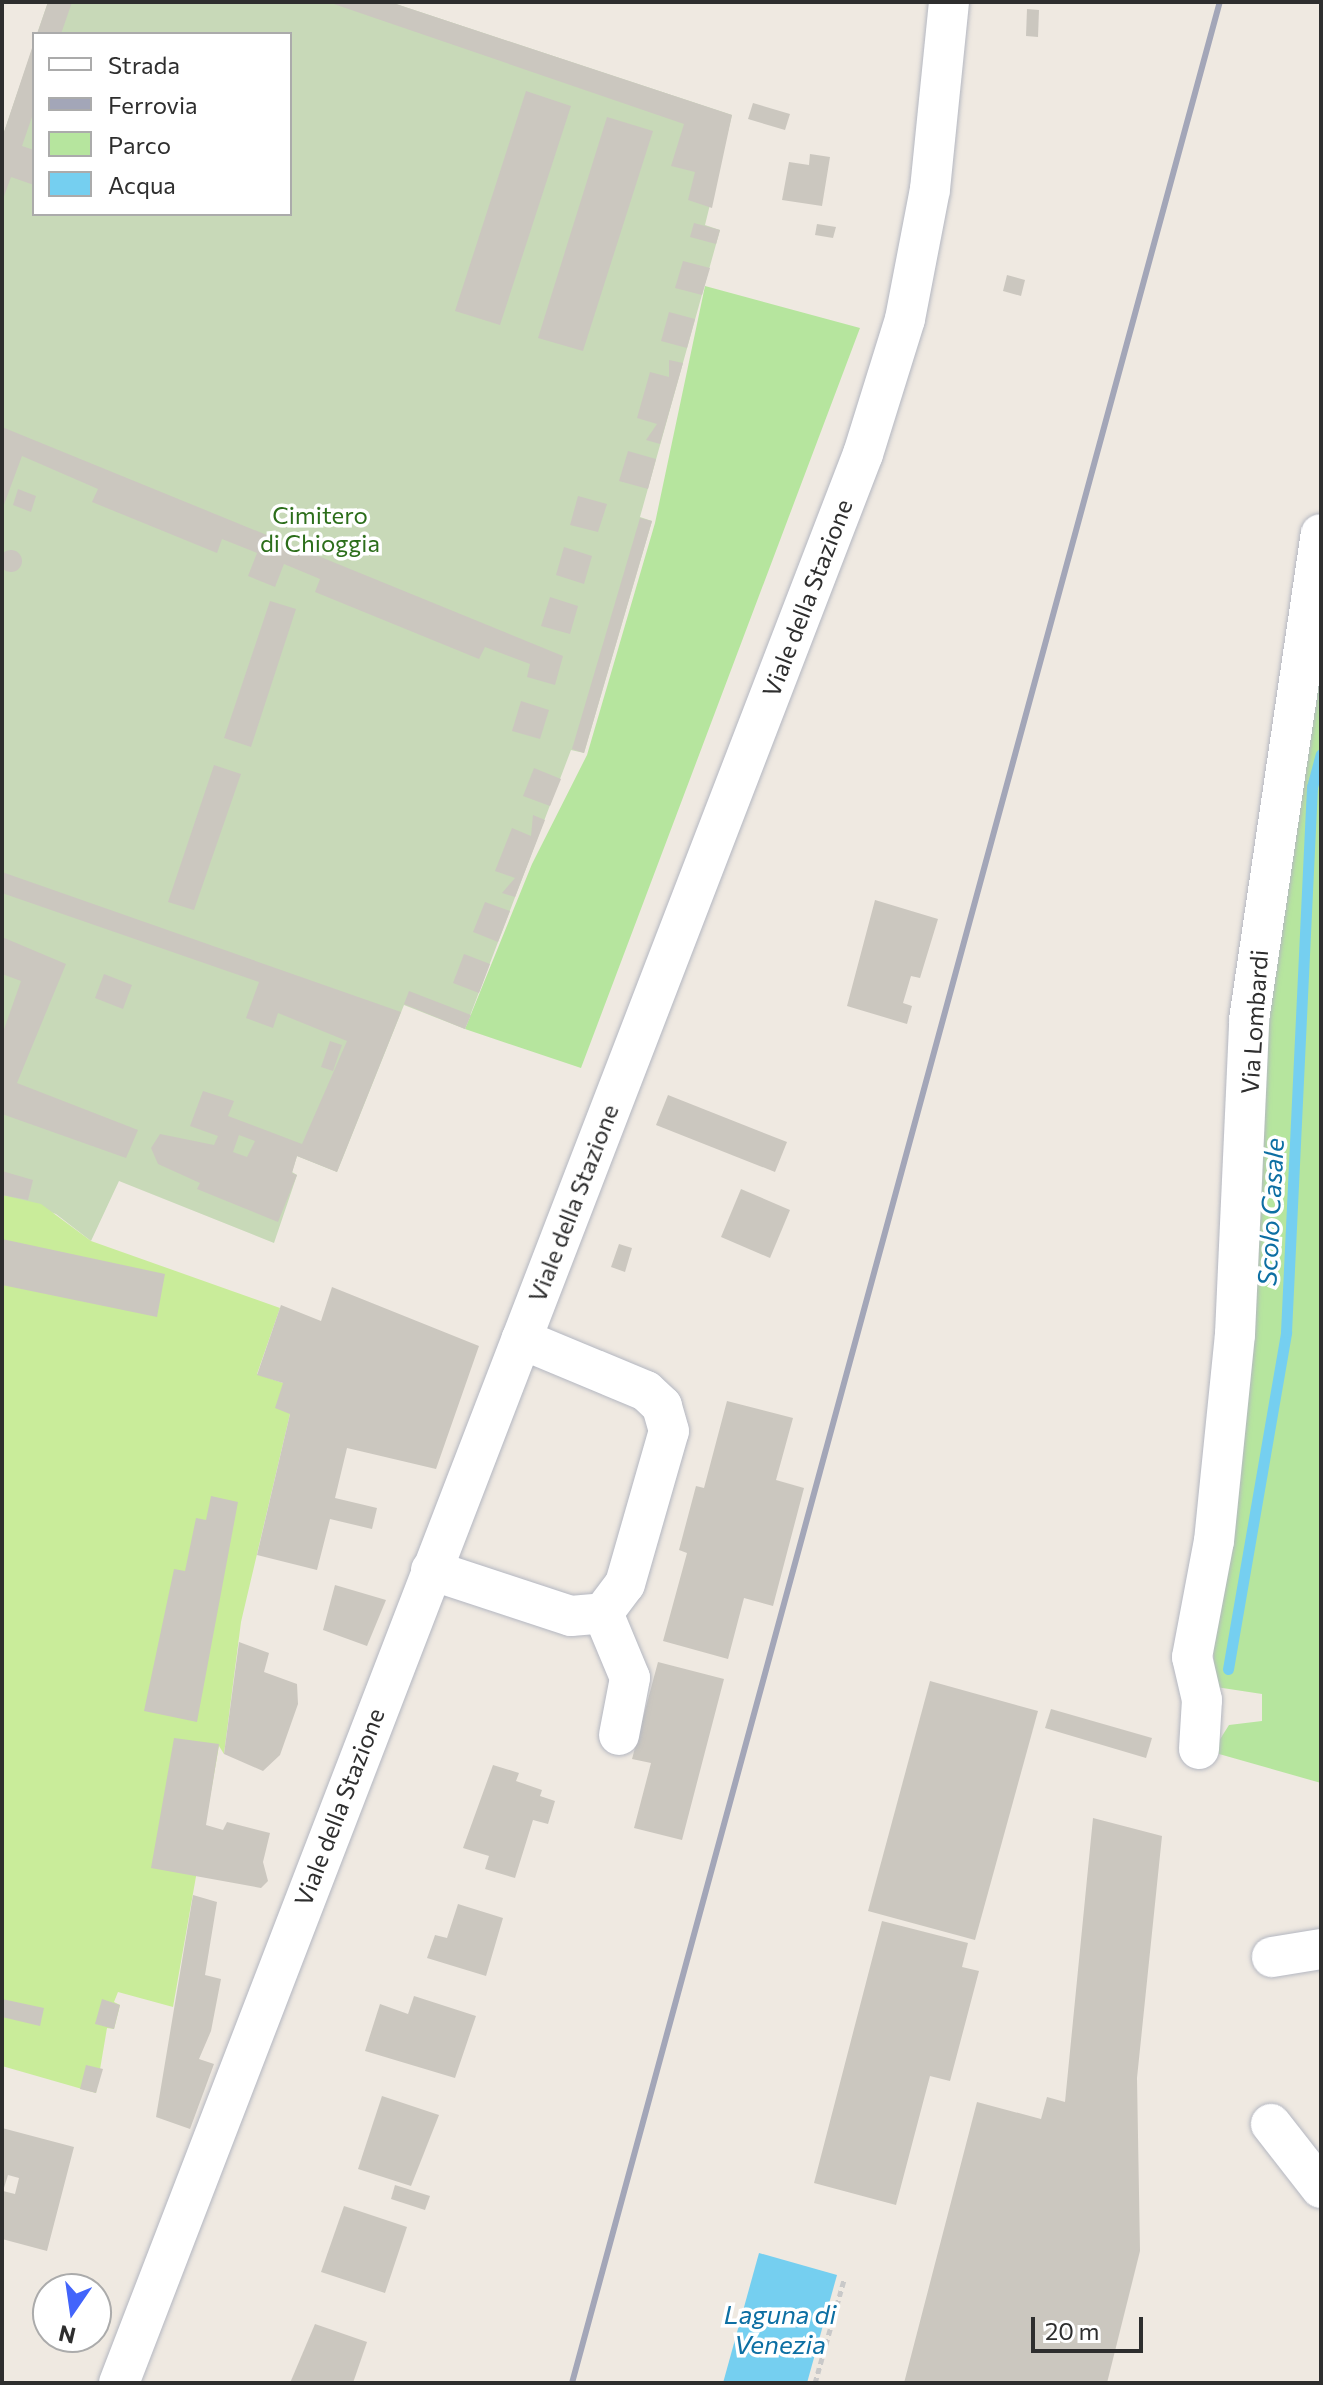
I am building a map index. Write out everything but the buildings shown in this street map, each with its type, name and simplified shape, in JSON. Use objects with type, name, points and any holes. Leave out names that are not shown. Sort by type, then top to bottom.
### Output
[{"type":"street","name":"Viale della Stazione","points":[[119,2383],[863,454],[905,319],[930,189],[949,2]]},
{"type":"street","name":"Via Lombardi","points":[[1199,1749],[1202,1700],[1192,1657],[1216,1527],[1235,1334],[1249,1020],[1321,534]]},
{"type":"street","points":[[431,1570],[571,1616],[603,1613],[625,1584],[669,1431],[662,1406],[646,1391],[521,1339]]},
{"type":"street","points":[[603,1613],[630,1678],[619,1735]]},
{"type":"street","points":[[1272,1957],[1321,1949]]},
{"type":"street","points":[[1271,2124],[1321,2188]]},
{"type":"path","points":[[815,2383],[844,2280]]},
{"type":"green space","name":"Cimitero di Chioggia","points":[[48,2],[390,2],[732,115],[705,225],[720,230],[640,517],[652,521],[584,753],[571,750],[465,1029],[404,1005],[337,1172],[297,1156],[292,1172],[297,1175],[274,1243],[119,1181],[91,1241],[56,1214],[2,1195],[2,138],[32,50],[32,216],[292,216],[292,32],[38,32]]},
{"type":"green space","points":[[705,286],[860,328],[581,1068],[465,1029],[532,864],[587,755],[655,523]]},
{"type":"green space","points":[[1321,630],[1321,1783],[1212,1752],[1229,1725],[1262,1721],[1262,1694],[1216,1687],[1211,1624],[1270,947]]},
{"type":"green space","points":[[2,1195],[41,1204],[91,1241],[280,1308],[257,1374],[283,1383],[290,1414],[241,1622],[224,1754],[219,1746],[173,2007],[118,1992],[114,2002],[120,2005],[114,2029],[107,2028],[96,2093],[2,2066]]},
{"type":"water","name":"Laguna di Venezia","points":[[759,2253],[837,2275],[807,2383],[723,2383]]},
{"type":"waterway","name":"Scolo Casale","points":[[1228,1669],[1286,1332],[1312,787],[1321,754]]},
{"type":"railway","points":[[572,2383],[1220,2]]}]
